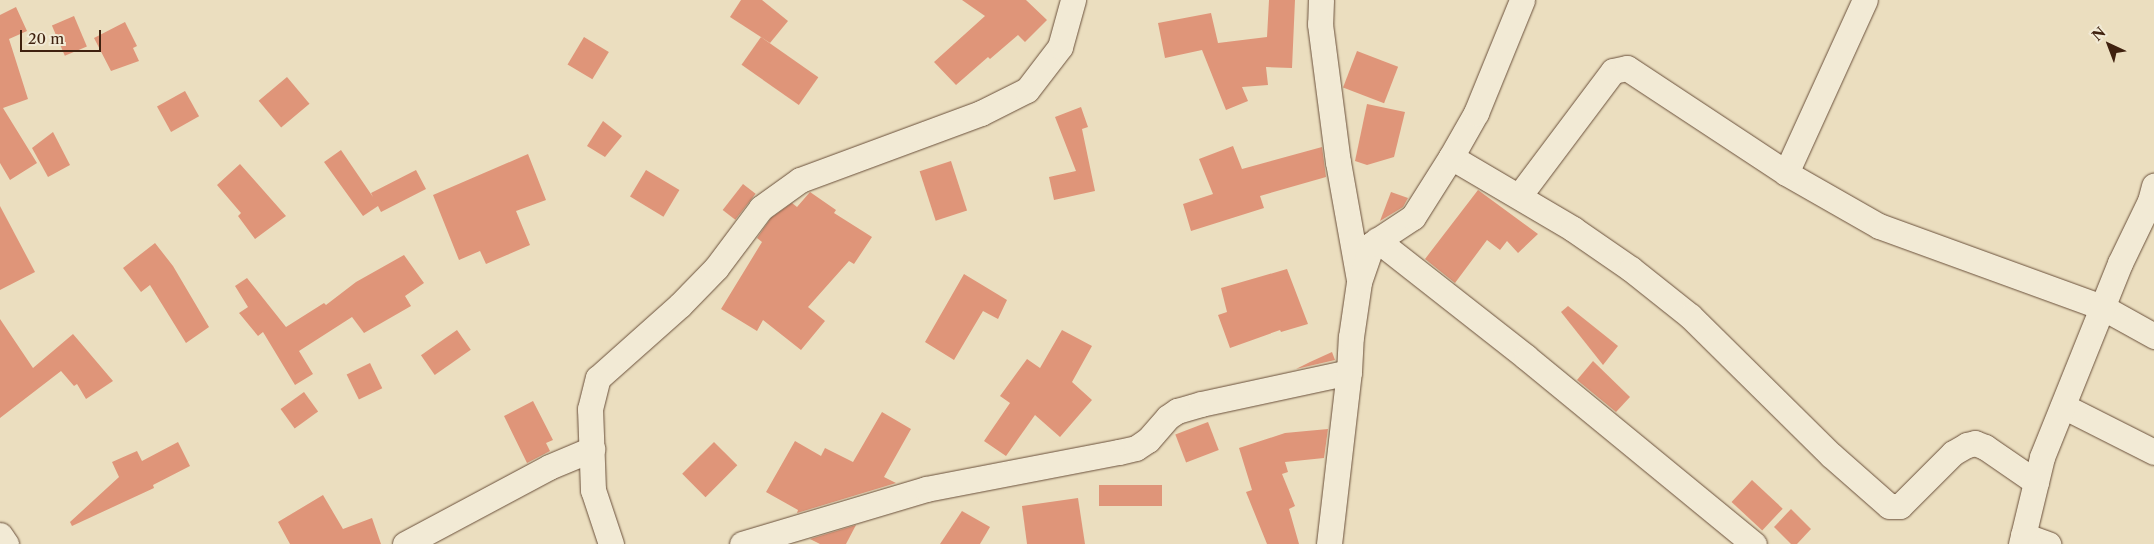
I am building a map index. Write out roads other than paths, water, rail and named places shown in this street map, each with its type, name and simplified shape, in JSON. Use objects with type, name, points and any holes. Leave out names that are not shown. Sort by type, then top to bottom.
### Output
[{"type":"street","points":[[611,544],[593,490],[590,408],[598,378],[673,311],[716,268],[761,208],[800,180],[981,113],[1027,90],[1060,47],[1073,0]]},
{"type":"street","points":[[1322,0],[1320,24],[1338,162],[1359,282]]},
{"type":"street","points":[[1330,544],[1349,372],[1351,337],[1359,282],[1372,244],[1413,217],[1450,158],[1476,113],[1522,0]]},
{"type":"street","points":[[1786,173],[1865,0]]},
{"type":"street","points":[[1519,196],[1613,71],[1627,68],[1786,173],[1879,226],[2102,308],[2154,336]]},
{"type":"street","points":[[1450,158],[1519,196],[1631,269],[1690,316],[1831,455],[1889,506],[1900,506],[1953,453],[1975,443],[1985,447],[2036,482]]},
{"type":"street","points":[[2048,544],[2022,540],[2042,457],[2102,308],[2152,197]]},
{"type":"street","points":[[1377,240],[1526,357],[1754,544]]},
{"type":"street","points":[[742,544],[926,489],[1136,448],[1148,440],[1168,416],[1176,411],[1200,404],[1349,372]]},
{"type":"street","points":[[2062,406],[2154,452]]},
{"type":"street","points":[[405,544],[549,467],[592,449]]},
{"type":"street","points":[[0,535],[6,544]]}]
